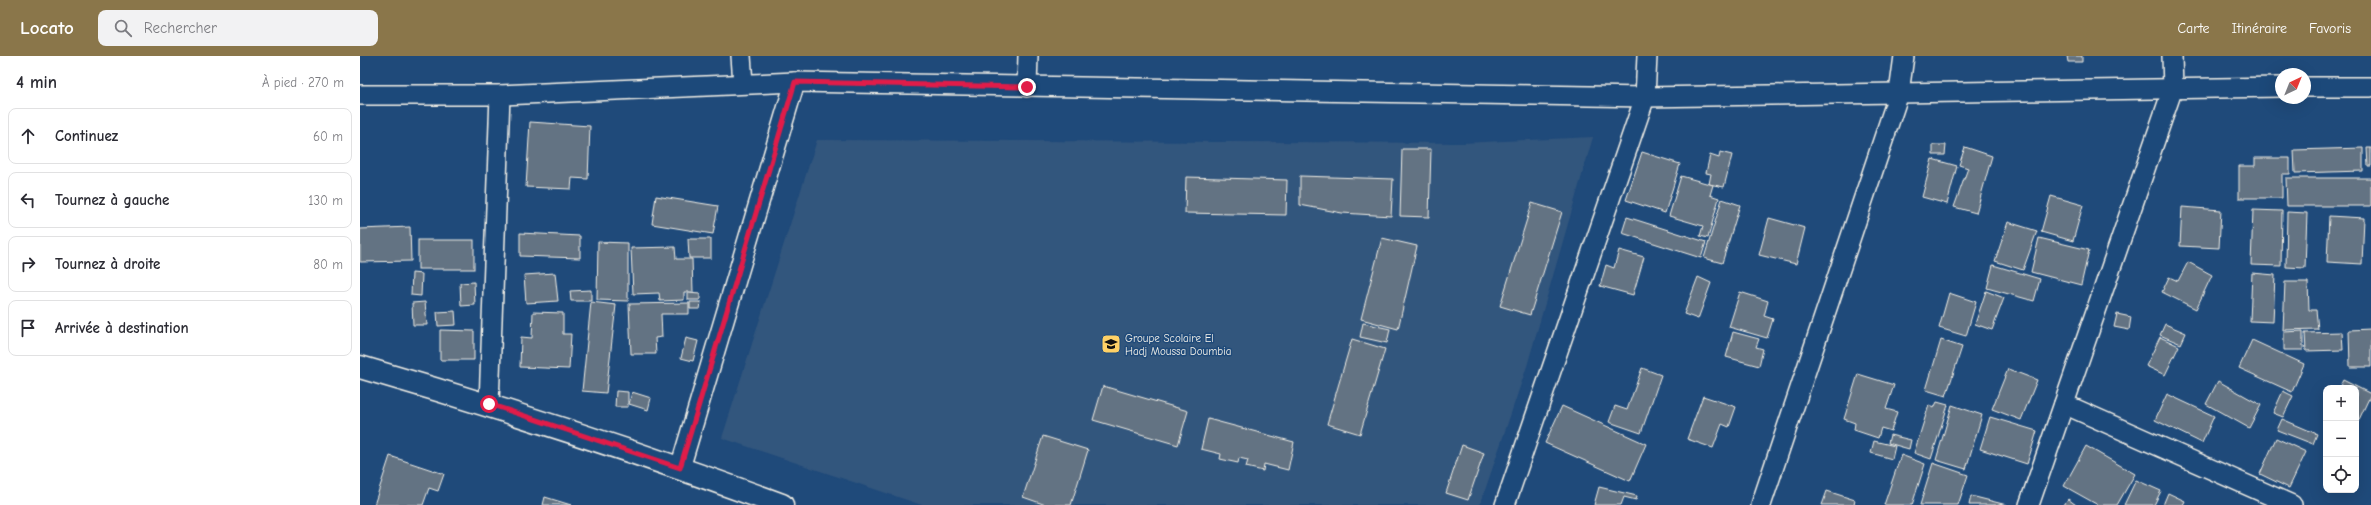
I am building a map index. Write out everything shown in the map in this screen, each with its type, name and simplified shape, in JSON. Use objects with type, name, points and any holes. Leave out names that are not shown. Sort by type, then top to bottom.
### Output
[{"type":"street","points":[[741,56],[743,83]]},
{"type":"street","points":[[1027,87],[1028,56]]},
{"type":"street","points":[[1505,505],[1645,97],[1647,56]]},
{"type":"street","points":[[1761,505],[1899,93],[1904,56]]},
{"type":"street","points":[[2030,505],[2173,88],[2172,56]]},
{"type":"street","points":[[680,468],[795,82]]},
{"type":"street","points":[[360,95],[500,96],[743,83],[795,82],[1645,97],[2275,87]]},
{"type":"street","points":[[2311,87],[2371,87]]},
{"type":"street","points":[[489,404],[500,96]]},
{"type":"street","points":[[360,366],[489,404],[680,468],[782,505]]},
{"type":"street","points":[[2064,404],[2292,505]]},
{"type":"shaded area","name":"Groupe Scolaire El Hadj Moussa Doumbia","points":[[1593,137],[1527,366],[1480,505],[922,505],[722,438],[817,140],[1463,143]]},
{"type":"building","points":[[2067,56],[2082,56],[2082,62],[2068,62]]},
{"type":"building","points":[[530,122],[590,126],[588,179],[572,178],[571,189],[526,187]]},
{"type":"building","points":[[1933,145],[1946,145],[1945,155],[1933,155]]},
{"type":"building","points":[[1965,147],[1992,156],[1976,213],[1954,207],[1968,168],[1959,165]]},
{"type":"building","points":[[2363,148],[2363,171],[2295,173],[2294,150]]},
{"type":"building","points":[[2367,148],[2371,148],[2371,166],[2368,166]]},
{"type":"building","points":[[1402,149],[1431,149],[1429,217],[1400,216]]},
{"type":"building","points":[[1642,152],[1680,164],[1665,213],[1626,200]]},
{"type":"building","points":[[1720,152],[1732,155],[1724,187],[1709,184],[1711,174],[1706,173],[1710,155],[1719,158]]},
{"type":"building","points":[[2255,158],[2290,158],[2290,174],[2282,174],[2282,198],[2239,198],[2239,166],[2255,166]]},
{"type":"building","points":[[1932,159],[1957,166],[1947,204],[1922,197]]},
{"type":"building","points":[[1300,176],[1393,179],[1391,216],[1342,213],[1300,205]]},
{"type":"building","points":[[1681,176],[1713,185],[1710,195],[1719,198],[1708,238],[1700,236],[1703,226],[1669,216]]},
{"type":"building","points":[[1186,177],[1287,180],[1286,215],[1185,213]]},
{"type":"building","points":[[2286,178],[2371,178],[2371,206],[2287,206]]},
{"type":"building","points":[[656,196],[718,206],[713,234],[652,224]]},
{"type":"building","points":[[2051,196],[2083,205],[2073,241],[2041,232]]},
{"type":"building","points":[[1722,199],[1740,205],[1722,263],[1704,258]]},
{"type":"building","points":[[1532,203],[1562,212],[1530,315],[1500,306]]},
{"type":"building","points":[[2182,207],[2221,210],[2219,248],[2180,246]]},
{"type":"building","points":[[2253,210],[2282,211],[2281,266],[2251,265]]},
{"type":"building","points":[[2287,212],[2307,213],[2305,268],[2286,267]]},
{"type":"building","points":[[2329,216],[2364,218],[2362,264],[2327,262]]},
{"type":"building","points":[[1627,217],[1706,242],[1701,258],[1622,233]]},
{"type":"building","points":[[1769,218],[1805,228],[1796,264],[1759,255]]},
{"type":"building","points":[[2008,222],[2037,231],[2023,270],[1995,261]]},
{"type":"building","points":[[410,227],[411,261],[360,262],[360,229]]},
{"type":"building","points":[[520,233],[580,236],[580,258],[520,256]]},
{"type":"building","points":[[1382,238],[1417,246],[1398,329],[1361,319]]},
{"type":"building","points":[[2039,238],[2089,250],[2081,285],[2031,272]]},
{"type":"building","points":[[688,239],[711,239],[711,258],[689,258]]},
{"type":"building","points":[[418,240],[474,240],[474,269],[418,269]]},
{"type":"building","points":[[598,242],[628,243],[628,301],[597,300]]},
{"type":"building","points":[[675,247],[676,259],[692,259],[693,292],[684,292],[684,300],[660,301],[659,293],[633,294],[631,248]]},
{"type":"building","points":[[1619,250],[1644,257],[1633,295],[1600,286],[1606,265],[1614,268]]},
{"type":"building","points":[[2188,262],[2212,275],[2196,309],[2162,292],[2169,277],[2178,281]]},
{"type":"building","points":[[1993,265],[2040,279],[2034,301],[1987,288]]},
{"type":"building","points":[[412,273],[422,274],[421,296],[411,295]]},
{"type":"building","points":[[555,273],[558,301],[526,303],[524,275]]},
{"type":"building","points":[[2252,273],[2275,275],[2273,322],[2250,321]]},
{"type":"building","points":[[1698,277],[1711,283],[1698,319],[1684,314]]},
{"type":"building","points":[[474,282],[475,305],[461,306],[460,283]]},
{"type":"building","points":[[2285,282],[2308,282],[2309,310],[2316,310],[2318,329],[2283,330]]},
{"type":"building","points":[[591,290],[591,301],[571,301],[570,291]]},
{"type":"building","points":[[1986,291],[2004,298],[1992,330],[1975,324]]},
{"type":"building","points":[[1740,292],[1768,301],[1764,316],[1773,319],[1767,338],[1729,327]]},
{"type":"building","points":[[688,293],[700,294],[700,300],[688,300]]},
{"type":"building","points":[[1949,293],[1976,302],[1966,336],[1939,328]]},
{"type":"building","points":[[425,302],[427,325],[413,325],[412,303]]},
{"type":"building","points":[[591,302],[616,305],[606,393],[582,391]]},
{"type":"building","points":[[690,302],[701,302],[700,309],[690,309]]},
{"type":"building","points":[[689,303],[689,314],[661,314],[662,337],[655,338],[656,354],[631,354],[629,304]]},
{"type":"building","points":[[455,311],[456,325],[438,326],[437,312]]},
{"type":"building","points":[[533,312],[563,313],[563,334],[571,334],[569,369],[520,367],[521,337],[532,338]]},
{"type":"building","points":[[2117,314],[2131,317],[2129,330],[2114,327]]},
{"type":"building","points":[[1363,323],[1390,329],[1387,343],[1360,337]]},
{"type":"building","points":[[2165,324],[2186,333],[2181,344],[2160,335]]},
{"type":"building","points":[[2371,329],[2371,367],[2350,367],[2349,330]]},
{"type":"building","points":[[440,330],[474,331],[474,360],[440,360]]},
{"type":"building","points":[[2303,331],[2303,350],[2284,350],[2284,332]]},
{"type":"building","points":[[1733,332],[1759,339],[1756,347],[1763,349],[1759,366],[1726,357]]},
{"type":"building","points":[[2342,332],[2343,350],[2306,351],[2305,333]]},
{"type":"building","points":[[2160,337],[2179,346],[2165,375],[2146,366]]},
{"type":"building","points":[[686,338],[698,341],[693,361],[681,358]]},
{"type":"building","points":[[1352,339],[1385,349],[1360,434],[1327,424]]},
{"type":"building","points":[[1941,340],[1962,347],[1946,396],[1926,390]]},
{"type":"building","points":[[2252,340],[2304,364],[2292,392],[2239,368]]},
{"type":"building","points":[[1642,368],[1661,375],[1641,433],[1609,422],[1615,406],[1627,410]]},
{"type":"building","points":[[2008,369],[2037,380],[2021,420],[1992,409]]},
{"type":"building","points":[[1858,374],[1894,385],[1886,409],[1897,412],[1891,431],[1881,428],[1878,438],[1854,430],[1855,423],[1844,419]]},
{"type":"building","points":[[2343,380],[2353,385],[2340,385]]},
{"type":"building","points":[[2218,381],[2261,405],[2249,428],[2206,404]]},
{"type":"building","points":[[1103,386],[1188,411],[1178,445],[1093,420]]},
{"type":"building","points":[[2359,388],[2371,394],[2359,420]]},
{"type":"building","points":[[616,391],[628,392],[628,407],[615,407]]},
{"type":"building","points":[[2283,391],[2293,396],[2283,417],[2273,413]]},
{"type":"building","points":[[632,392],[651,398],[648,410],[629,404]]},
{"type":"building","points":[[2167,394],[2214,416],[2202,443],[2155,420]]},
{"type":"building","points":[[1703,396],[1736,407],[1729,427],[1722,424],[1713,448],[1687,439]]},
{"type":"building","points":[[1937,402],[1948,405],[1931,459],[1914,453],[1929,405],[1934,408]]},
{"type":"building","points":[[1952,405],[1982,415],[1966,469],[1936,460]]},
{"type":"building","points":[[1562,406],[1646,444],[1630,481],[1545,443]]},
{"type":"building","points":[[1990,417],[2037,431],[2027,464],[1980,449]]},
{"type":"building","points":[[1208,419],[1294,442],[1288,470],[1264,464],[1263,471],[1246,467],[1248,460],[1239,458],[1238,463],[1220,459],[1221,454],[1201,449]]},
{"type":"building","points":[[2282,419],[2317,434],[2313,444],[2277,430]]},
{"type":"building","points":[[1890,435],[1911,440],[1909,449],[1888,443]]},
{"type":"building","points":[[1043,436],[1088,450],[1071,505],[1046,505],[1023,497]]},
{"type":"building","points":[[2276,438],[2306,452],[2289,488],[2260,474]]},
{"type":"building","points":[[1874,441],[1895,446],[1892,459],[1871,453]]},
{"type":"building","points":[[1462,445],[1484,453],[1468,500],[1446,493]]},
{"type":"building","points":[[2086,446],[2135,474],[2117,505],[2098,505],[2064,486]]},
{"type":"building","points":[[1901,455],[1925,464],[1912,505],[1884,505]]},
{"type":"building","points":[[390,456],[444,474],[438,491],[429,488],[423,505],[374,505]]},
{"type":"building","points":[[1933,463],[1968,475],[1958,505],[1920,505]]},
{"type":"building","points":[[2136,480],[2161,491],[2154,505],[2124,505]]},
{"type":"building","points":[[1599,487],[1637,496],[1636,500],[1624,497],[1621,505],[1594,505]]},
{"type":"building","points":[[1827,491],[1855,500],[1854,505],[1822,505]]},
{"type":"building","points":[[2168,493],[2185,501],[2183,505],[2163,505]]},
{"type":"building","points":[[1971,496],[2007,505],[1969,505]]},
{"type":"building","points":[[545,497],[571,505],[543,505]]},
{"type":"building","points":[[2068,499],[2076,505],[2064,505]]},
{"type":"place","name":"Groupe Scolaire El Hadj Moussa Doumbia","points":[[1111,344]]},
{"type":"route","points":[[489,404],[680,468],[795,82],[1027,87]]}]
